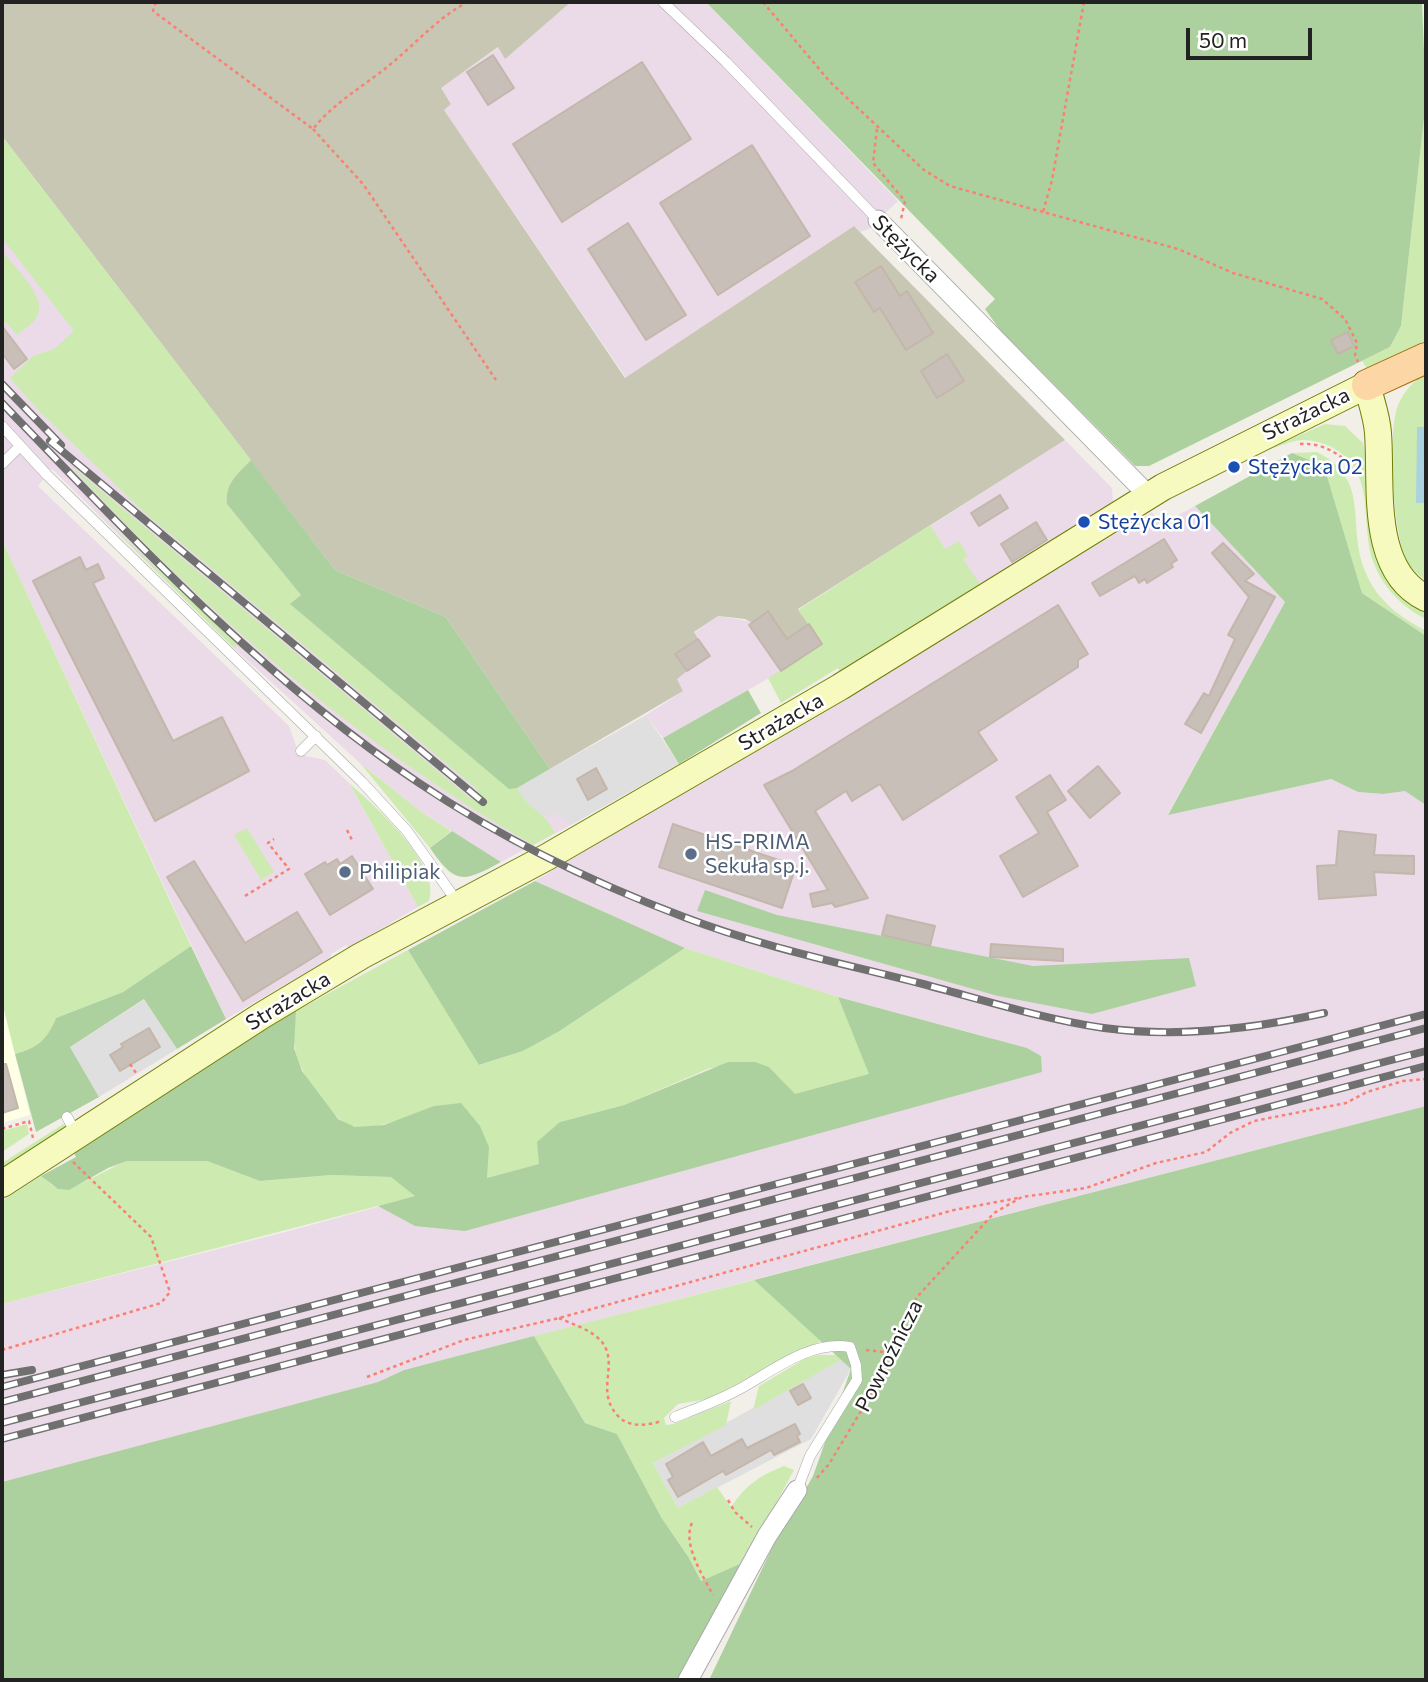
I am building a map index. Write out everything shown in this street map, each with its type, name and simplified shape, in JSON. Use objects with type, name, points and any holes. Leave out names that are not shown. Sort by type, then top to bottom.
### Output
[{"type":"main road","points":[[1367,385],[1426,358]]},
{"type":"main road","name":"Strażacka","points":[[2,1184],[68,1133],[261,1016],[458,903],[547,857],[840,687],[1149,496],[1226,453],[1367,385],[1378,429],[1388,554],[1399,573],[1426,598]]},
{"type":"street","name":"Stężycka","points":[[878,220],[1149,496]]},
{"type":"street","points":[[688,1680],[767,1536],[797,1490]]},
{"type":"lane","name":"Stężycka","points":[[663,2],[726,62],[878,220]]},
{"type":"lane","points":[[2,426],[400,822],[458,903]]},
{"type":"lane","points":[[2,464],[20,446]]},
{"type":"lane","points":[[301,751],[316,737]]},
{"type":"lane","points":[[675,1417],[715,1401],[774,1367],[811,1352],[834,1344],[850,1347],[856,1365],[857,1380],[810,1455],[797,1490]]},
{"type":"path","points":[[156,2],[153,11],[313,129],[363,184],[496,380]]},
{"type":"path","points":[[313,129],[323,116],[391,64],[455,8],[468,2]]},
{"type":"path","points":[[763,2],[830,82],[877,129],[924,170],[950,186],[1178,249],[1233,273],[1322,299],[1345,319],[1350,328],[1357,343],[1355,355],[1367,385]]},
{"type":"path","points":[[1043,212],[1052,180],[1084,2]]},
{"type":"path","points":[[877,129],[873,163],[905,201],[894,236]]},
{"type":"path","points":[[1292,444],[1321,445],[1343,458],[1355,472],[1359,482]]},
{"type":"path","points":[[347,831],[354,842]]},
{"type":"path","points":[[246,896],[289,869],[268,843],[274,839]]},
{"type":"path","name":"Powroźnicza","points":[[797,1490],[811,1485],[829,1464],[881,1378],[917,1297],[994,1213],[1022,1197],[1086,1188],[1156,1163],[1206,1152],[1230,1133],[1254,1121],[1333,1107],[1403,1081],[1426,1079]]},
{"type":"path","points":[[2,1129],[29,1121],[33,1139]]},
{"type":"path","points":[[2,1350],[161,1303],[170,1292],[151,1237],[68,1133]]},
{"type":"path","points":[[367,1377],[464,1340],[559,1318],[954,1210],[1022,1197]]},
{"type":"path","points":[[559,1318],[602,1342],[608,1358],[606,1395],[611,1409],[624,1421],[646,1426],[675,1417]]},
{"type":"path","points":[[850,1347],[891,1353]]},
{"type":"path","points":[[728,1500],[744,1522],[767,1536]]},
{"type":"path","points":[[692,1523],[688,1532],[691,1547],[724,1613]]},
{"type":"shaded area","points":[[2,2],[571,2],[505,59],[498,47],[441,88],[451,104],[444,110],[625,378],[854,226],[1065,440],[798,609],[809,624],[787,640],[745,619],[718,616],[694,632],[698,639],[675,654],[687,671],[677,679],[683,691],[550,769],[446,617],[335,570],[2,136]]},
{"type":"shaded area","points":[[571,2],[706,2],[898,201],[869,229],[860,232],[854,226],[626,378],[444,110],[451,103],[440,88],[499,47],[505,58]]},
{"type":"shaded area","points":[[2,136],[335,570],[507,787],[517,788],[525,804],[540,815],[548,817],[555,812],[571,825],[501,862],[420,811],[360,763],[234,648],[52,469],[38,486],[289,726],[296,746],[306,756],[325,760],[349,783],[418,907],[348,948],[346,945],[331,954],[331,958],[226,1019],[2,540]]},
{"type":"shaded area","points":[[1065,440],[1112,488],[1113,503],[840,671],[822,644],[794,664],[663,738],[646,715],[683,691],[677,679],[675,654],[694,633],[718,616],[749,621],[798,610]]},
{"type":"shaded area","points":[[1195,506],[1285,602],[1168,814],[1331,779],[1358,792],[1383,794],[1405,790],[1426,805],[1426,1106],[404,1370],[378,1382],[2,1482],[2,1304],[289,1231],[995,1039],[838,997],[685,948],[535,881],[1152,512],[1160,525]]},
{"type":"shaded area","points":[[646,715],[679,764],[571,825],[540,815],[525,803],[517,788]]},
{"type":"shaded area","points":[[145,999],[177,1049],[99,1097],[70,1047]]},
{"type":"shaded area","points":[[2,1002],[30,1115],[2,1123]]},
{"type":"shaded area","points":[[842,1359],[851,1369],[811,1439],[678,1508],[653,1463]]},
{"type":"green space","points":[[706,2],[1422,2],[1426,100],[1401,326],[1390,347],[1149,466],[1135,466],[1000,330],[985,309],[995,299]]},
{"type":"green space","points":[[1426,100],[1426,342],[1368,370],[1362,361],[1390,347],[1401,326]]},
{"type":"green space","points":[[2,136],[251,460],[230,485],[227,504],[301,595],[290,604],[507,787],[517,788],[527,802],[547,820],[555,833],[533,845],[405,764],[345,719],[229,623],[174,572],[68,463],[471,799],[478,790],[146,514],[40,412],[10,378],[33,356],[54,349],[74,331],[2,238]]},
{"type":"green space","points":[[2,251],[32,287],[39,304],[36,319],[17,335],[6,322],[2,325]]},
{"type":"green space","points":[[1426,374],[1426,581],[1407,562],[1402,549],[1395,508],[1392,460],[1398,405],[1409,387]]},
{"type":"green space","points":[[1325,424],[1345,426],[1363,443],[1395,590],[1426,614],[1426,619],[1409,609],[1394,595],[1377,570],[1369,546],[1362,487],[1350,462],[1326,444],[1312,441],[1303,440],[1266,450]]},
{"type":"green space","points":[[1317,452],[1334,463],[1345,476],[1351,490],[1360,554],[1370,581],[1390,607],[1426,631],[1426,636],[1362,593],[1324,466],[1292,453]]},
{"type":"green space","points":[[1292,453],[1324,466],[1362,593],[1426,636],[1426,805],[1405,791],[1383,794],[1358,792],[1331,779],[1168,815],[1285,602],[1195,506]]},
{"type":"green space","points":[[251,460],[335,570],[446,617],[550,769],[517,788],[509,789],[290,604],[301,595],[227,504],[230,485]]},
{"type":"green space","points":[[89,505],[237,644],[234,648]]},
{"type":"green space","points":[[930,525],[945,549],[959,541],[968,556],[963,559],[980,584],[840,671],[838,668],[781,703],[768,678],[822,644],[798,610]]},
{"type":"green space","points":[[2,540],[191,946],[123,992],[56,1018],[40,1042],[15,1054],[2,1002]]},
{"type":"green space","points":[[748,690],[761,713],[679,764],[663,738]]},
{"type":"green space","points":[[360,763],[420,811],[451,831],[430,848]]},
{"type":"green space","points":[[349,783],[389,821],[416,854],[426,870],[430,886],[429,901],[418,907]]},
{"type":"green space","points":[[247,828],[274,872],[261,880],[234,835]]},
{"type":"green space","points":[[452,831],[501,862],[478,874],[461,877],[454,874],[430,848]]},
{"type":"green space","points":[[535,881],[685,948],[558,1032],[523,1051],[479,1065],[408,950]]},
{"type":"green space","points":[[705,890],[777,915],[1033,966],[1189,958],[1196,986],[1092,1014],[998,996],[697,911]]},
{"type":"green space","points":[[191,946],[226,1019],[177,1049],[144,999],[70,1047],[99,1097],[36,1132],[15,1054],[40,1042],[56,1018],[123,992]]},
{"type":"green space","points":[[685,948],[838,997],[870,1074],[795,1095],[769,1067],[710,1068],[624,1105],[560,1122],[540,1164],[486,1178],[409,1117],[369,1127],[356,1127],[346,1123],[327,1107],[309,1083],[295,1049],[296,1011],[408,950],[480,1065],[523,1051],[558,1032]]},
{"type":"green space","points":[[838,997],[1027,1048],[1041,1056],[1042,1072],[465,1231],[415,1226],[378,1206],[415,1196],[391,1177],[331,1175],[260,1181],[207,1161],[127,1161],[108,1168],[69,1190],[58,1189],[41,1176],[76,1157],[72,1149],[91,1134],[296,1011],[294,1048],[302,1071],[338,1119],[355,1127],[384,1125],[434,1106],[461,1103],[480,1126],[489,1147],[487,1178],[539,1164],[537,1142],[560,1122],[624,1105],[728,1062],[755,1062],[769,1067],[795,1094],[869,1074]]},
{"type":"green space","points":[[1426,1106],[1426,1680],[709,1680],[773,1546],[813,1476],[851,1369],[754,1280]]},
{"type":"green space","points":[[65,1123],[65,1132],[2,1173],[2,1163]]},
{"type":"green space","points":[[27,1124],[29,1134],[2,1152],[2,1131]]},
{"type":"green space","points":[[127,1161],[207,1161],[261,1181],[331,1175],[392,1177],[416,1196],[2,1304],[2,1201],[41,1176],[55,1187],[66,1189]]},
{"type":"green space","points":[[754,1280],[821,1341],[708,1399],[678,1404],[664,1418],[666,1425],[673,1424],[731,1401],[726,1425],[653,1463],[678,1508],[717,1487],[731,1507],[748,1487],[760,1478],[784,1466],[794,1470],[744,1562],[701,1581],[661,1517],[617,1434],[585,1423],[534,1336]]},
{"type":"green space","points":[[534,1336],[585,1423],[617,1434],[661,1517],[701,1581],[744,1562],[679,1680],[2,1680],[2,1482],[378,1382],[404,1370]]},
{"type":"green space","points":[[836,1355],[842,1359],[753,1410],[759,1386],[806,1358]]},
{"type":"water","points":[[1417,427],[1426,427],[1426,503],[1416,503]]},
{"type":"building","points":[[493,55],[514,88],[488,105],[467,72]]},
{"type":"building","points":[[642,62],[691,139],[562,222],[513,144]]},
{"type":"building","points":[[752,145],[810,236],[718,295],[660,203]]},
{"type":"building","points":[[628,223],[686,315],[646,340],[588,249]]},
{"type":"building","points":[[881,266],[900,296],[907,291],[933,333],[906,350],[880,308],[874,312],[855,282]]},
{"type":"building","points":[[2,326],[27,359],[14,369],[2,353]]},
{"type":"building","points":[[1348,332],[1354,346],[1338,354],[1331,340]]},
{"type":"building","points":[[947,354],[964,381],[937,398],[921,371]]},
{"type":"building","points":[[1000,495],[1008,508],[979,526],[971,513]]},
{"type":"building","points":[[1036,522],[1047,540],[1012,562],[1001,544]]},
{"type":"building","points":[[1164,539],[1177,560],[1171,564],[1173,567],[1147,583],[1145,579],[1139,583],[1135,576],[1100,596],[1092,583]]},
{"type":"building","points":[[1223,543],[1254,574],[1245,581],[1275,597],[1201,733],[1185,724],[1204,693],[1209,696],[1235,639],[1228,635],[1249,597],[1212,553]]},
{"type":"building","points":[[80,557],[86,570],[98,564],[104,578],[93,583],[173,741],[222,717],[249,771],[155,821],[33,581]]},
{"type":"building","points":[[1058,605],[1088,654],[1078,660],[1078,667],[978,732],[997,760],[903,820],[880,784],[852,801],[846,791],[815,811],[868,898],[835,907],[832,903],[813,907],[810,894],[828,890],[764,785],[792,771]]},
{"type":"building","points":[[768,611],[787,639],[809,624],[822,644],[781,671],[749,625]]},
{"type":"building","points":[[698,639],[710,656],[687,671],[675,654]]},
{"type":"building","points":[[1098,766],[1120,793],[1090,818],[1068,791]]},
{"type":"building","points":[[596,768],[607,789],[588,800],[577,779]]},
{"type":"building","points":[[1050,775],[1066,800],[1047,812],[1078,866],[1023,897],[1000,856],[1039,833],[1016,797]]},
{"type":"building","points":[[673,824],[796,866],[782,908],[659,867]]},
{"type":"building","points":[[1339,831],[1376,835],[1374,855],[1414,856],[1414,874],[1374,872],[1376,895],[1319,899],[1317,866],[1336,865]]},
{"type":"building","points":[[352,856],[373,889],[330,915],[305,874],[325,862],[327,865],[337,859],[340,864]]},
{"type":"building","points":[[194,861],[245,943],[297,912],[322,952],[243,1001],[167,877]]},
{"type":"building","points":[[887,915],[935,926],[930,946],[882,935]]},
{"type":"building","points":[[991,944],[1063,949],[1063,961],[990,957]]},
{"type":"building","points":[[149,1028],[160,1047],[120,1071],[110,1055],[123,1047],[121,1044]]},
{"type":"building","points":[[2,1064],[6,1064],[18,1108],[2,1113]]},
{"type":"building","points":[[803,1384],[811,1398],[798,1405],[790,1391]]},
{"type":"building","points":[[795,1424],[800,1434],[797,1436],[800,1442],[774,1455],[771,1450],[726,1475],[723,1471],[678,1497],[668,1480],[673,1477],[666,1464],[703,1442],[711,1456],[742,1439],[747,1448]]},
{"type":"railway","points":[[2,384],[61,445]]},
{"type":"railway","points":[[2,403],[200,604],[306,698],[361,742],[450,803],[547,858],[581,874],[741,937],[1081,1024],[1132,1031],[1187,1032],[1270,1024],[1324,1013]]},
{"type":"railway","points":[[50,441],[483,802]]},
{"type":"railway","points":[[2,1387],[1426,1014]]},
{"type":"railway","points":[[2,1402],[1426,1028]]},
{"type":"railway","points":[[2,1423],[1426,1051]]},
{"type":"railway","points":[[2,1439],[1426,1066]]},
{"type":"railway","points":[[2,1375],[32,1370]]},
{"type":"place","name":"Stężycka 02","points":[[1234,467]]},
{"type":"place","name":"Stężycka 01","points":[[1084,522]]},
{"type":"place","name":"HS-PRIMA Sekuła sp.j.","points":[[691,854]]},
{"type":"place","name":"Philipiak","points":[[345,872]]}]
